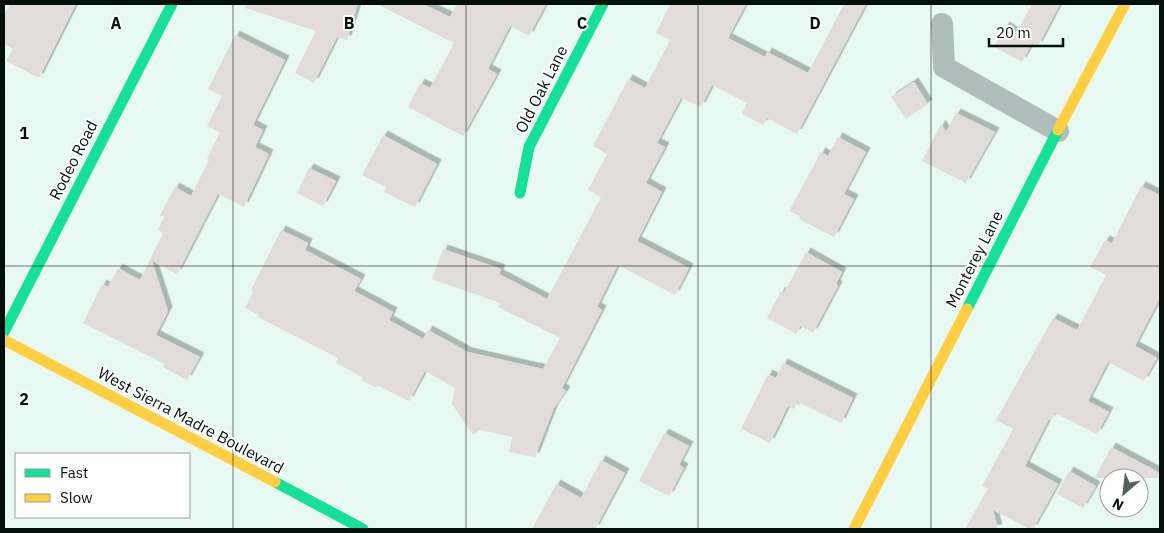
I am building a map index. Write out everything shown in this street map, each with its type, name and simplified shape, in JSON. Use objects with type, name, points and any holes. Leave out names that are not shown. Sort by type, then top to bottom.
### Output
[{"type":"street","name":"Rodeo Road","points":[[4,332],[172,4]]},
{"type":"street","name":"Old Oak Lane","points":[[520,193],[529,147],[603,4]]},
{"type":"street","name":"Monterey Lane","points":[[854,529],[1125,4]]},
{"type":"street","points":[[942,24],[944,67],[1058,131]]},
{"type":"street","name":"West Sierra Madre Boulevard","points":[[4,340],[221,452],[363,529]]},
{"type":"building","points":[[10,4],[76,4],[39,78],[6,61],[13,49],[4,44],[4,16]]},
{"type":"building","points":[[246,4],[358,4],[347,40],[337,37],[314,83],[295,73],[316,31],[245,8]]},
{"type":"building","points":[[377,4],[423,4],[450,17],[457,4],[546,4],[529,36],[510,26],[488,69],[497,74],[463,136],[408,107],[420,83],[430,88],[454,43]]},
{"type":"building","points":[[670,4],[746,4],[728,38],[765,57],[767,52],[808,73],[844,4],[866,4],[797,134],[767,118],[763,125],[742,114],[747,103],[712,85],[701,107],[681,98],[657,143],[665,147],[646,183],[662,192],[637,241],[689,268],[675,295],[618,265],[597,307],[602,310],[562,388],[566,391],[554,408],[535,457],[509,452],[512,437],[480,430],[473,435],[452,404],[455,388],[425,371],[409,401],[379,386],[375,387],[363,381],[362,377],[336,363],[338,358],[258,317],[259,315],[245,308],[253,292],[251,290],[281,230],[308,243],[305,250],[361,279],[354,291],[393,312],[389,320],[423,339],[428,330],[468,352],[543,369],[560,338],[498,307],[500,303],[432,279],[443,249],[501,269],[499,274],[547,299],[601,197],[588,190],[607,154],[593,146],[628,79],[645,88],[670,40],[656,33]]},
{"type":"building","points":[[1032,4],[1060,4],[1038,46],[1032,43],[1022,62],[994,47],[1005,26],[1016,33]]},
{"type":"building","points":[[235,35],[285,60],[253,125],[263,130],[255,147],[269,154],[244,207],[218,194],[177,274],[152,261],[168,311],[156,335],[200,357],[187,380],[163,367],[165,364],[83,323],[102,284],[108,287],[118,268],[140,280],[163,233],[158,230],[164,217],[160,215],[175,187],[191,196],[209,160],[207,159],[220,132],[207,126],[222,96],[208,89]]},
{"type":"building","points":[[914,82],[928,104],[906,119],[891,97]]},
{"type":"building","points":[[956,113],[995,132],[966,183],[922,161],[941,124],[946,132]]},
{"type":"building","points":[[383,135],[437,164],[415,207],[384,192],[386,187],[362,175]]},
{"type":"building","points":[[838,137],[866,152],[844,194],[854,199],[834,237],[799,219],[800,216],[789,211],[821,152],[828,156]]},
{"type":"building","points":[[309,168],[336,181],[323,206],[297,193]]},
{"type":"building","points":[[1141,186],[1160,195],[1160,298],[1135,346],[1157,358],[1144,381],[1108,362],[1088,401],[1109,412],[1097,434],[1055,413],[1051,420],[1049,419],[1025,466],[1058,484],[1033,529],[1029,529],[993,510],[998,529],[965,529],[988,489],[982,486],[1013,429],[996,420],[1053,318],[1077,330],[1106,275],[1090,267],[1105,240],[1112,243]]},
{"type":"building","points":[[806,252],[842,272],[836,284],[838,286],[813,333],[800,326],[796,334],[767,318],[781,291],[784,293]]},
{"type":"building","points":[[783,363],[853,398],[841,423],[798,402],[794,409],[788,406],[770,443],[741,429],[768,374],[776,378]]},
{"type":"building","points":[[664,433],[689,446],[679,465],[684,468],[669,496],[639,481]]},
{"type":"building","points":[[1111,447],[1160,473],[1160,478],[1149,478],[1149,468],[1100,468]]},
{"type":"building","points":[[601,460],[625,473],[595,529],[532,529],[556,484],[581,498]]},
{"type":"building","points":[[1069,471],[1096,486],[1083,508],[1057,494]]},
{"type":"traffic: fast","points":[[4,332],[172,4]]},
{"type":"traffic: fast","points":[[520,193],[529,147],[603,4]]},
{"type":"traffic: fast","points":[[967,309],[1058,130]]},
{"type":"traffic: fast","points":[[275,482],[363,529]]},
{"type":"traffic: slow","points":[[1058,130],[1125,4]]},
{"type":"traffic: slow","points":[[854,529],[967,309]]},
{"type":"traffic: slow","points":[[4,340],[275,482]]}]
